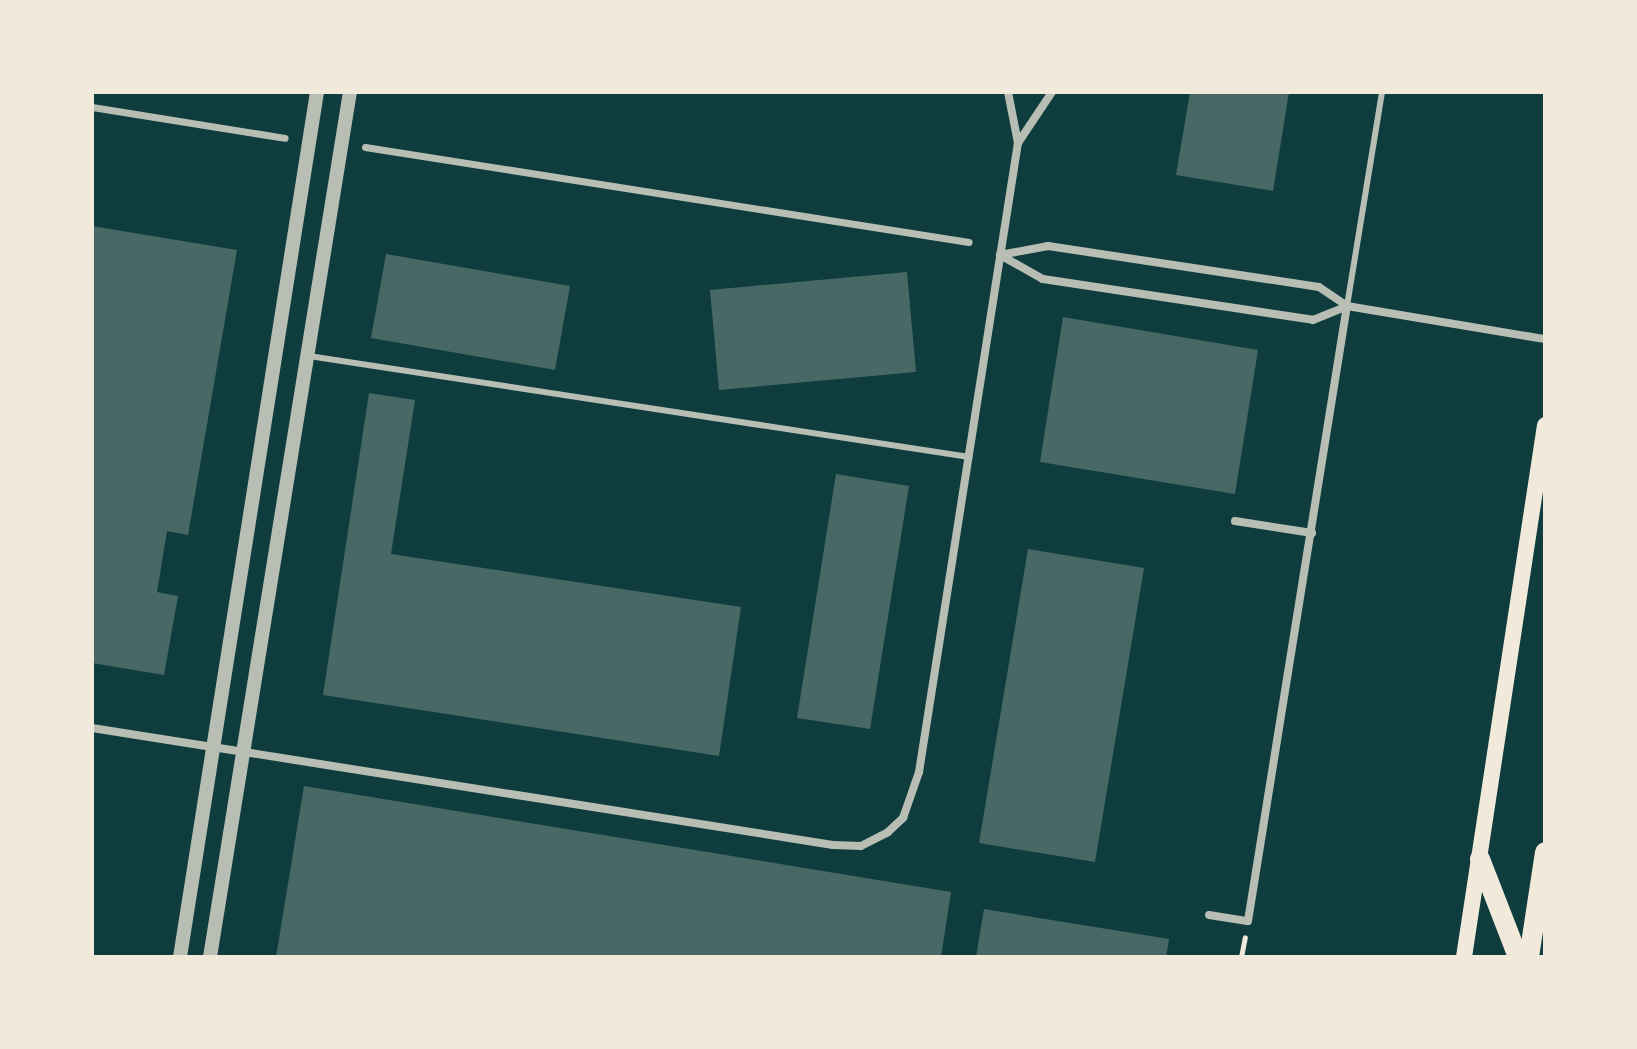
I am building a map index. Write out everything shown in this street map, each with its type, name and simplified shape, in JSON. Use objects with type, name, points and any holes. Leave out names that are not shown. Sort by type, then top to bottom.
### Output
[{"type":"main road","points":[[1464,957],[1545,425]]},
{"type":"main road","points":[[1529,957],[1545,852]]},
{"type":"main road","points":[[1480,859],[1518,957]]},
{"type":"street","points":[[180,957],[317,92]]},
{"type":"street","points":[[210,957],[350,92]]},
{"type":"street","points":[[92,728],[861,846],[903,818],[913,798],[1018,143],[1008,92]]},
{"type":"street","points":[[1018,143],[1052,92]]},
{"type":"street","points":[[92,107],[285,138]]},
{"type":"street","points":[[365,147],[969,242]]},
{"type":"street","points":[[1000,255],[1048,246],[1319,287],[1347,306],[1545,339]]},
{"type":"street","points":[[1000,255],[1043,279],[1313,320],[1347,306]]},
{"type":"street","points":[[1209,915],[1248,921],[1347,306]]},
{"type":"street","points":[[1235,521],[1312,533]]},
{"type":"lane","points":[[1347,306],[1382,92]]},
{"type":"lane","points":[[309,356],[969,457]]},
{"type":"building","points":[[1190,92],[1289,92],[1273,191],[1176,175]]},
{"type":"building","points":[[92,226],[237,250],[188,535],[167,531],[157,592],[178,596],[164,675],[92,663]]},
{"type":"building","points":[[386,254],[570,286],[555,370],[371,338]]},
{"type":"building","points":[[907,272],[916,372],[719,390],[710,290]]},
{"type":"building","points":[[1063,317],[1258,350],[1235,494],[1040,462]]},
{"type":"building","points":[[369,393],[415,400],[391,554],[741,607],[719,756],[323,695]]},
{"type":"building","points":[[836,474],[909,486],[870,729],[797,718]]},
{"type":"building","points":[[1028,549],[1144,568],[1095,862],[979,843]]},
{"type":"building","points":[[304,786],[951,892],[941,957],[276,957]]},
{"type":"building","points":[[984,909],[1169,939],[1166,957],[976,957]]}]
